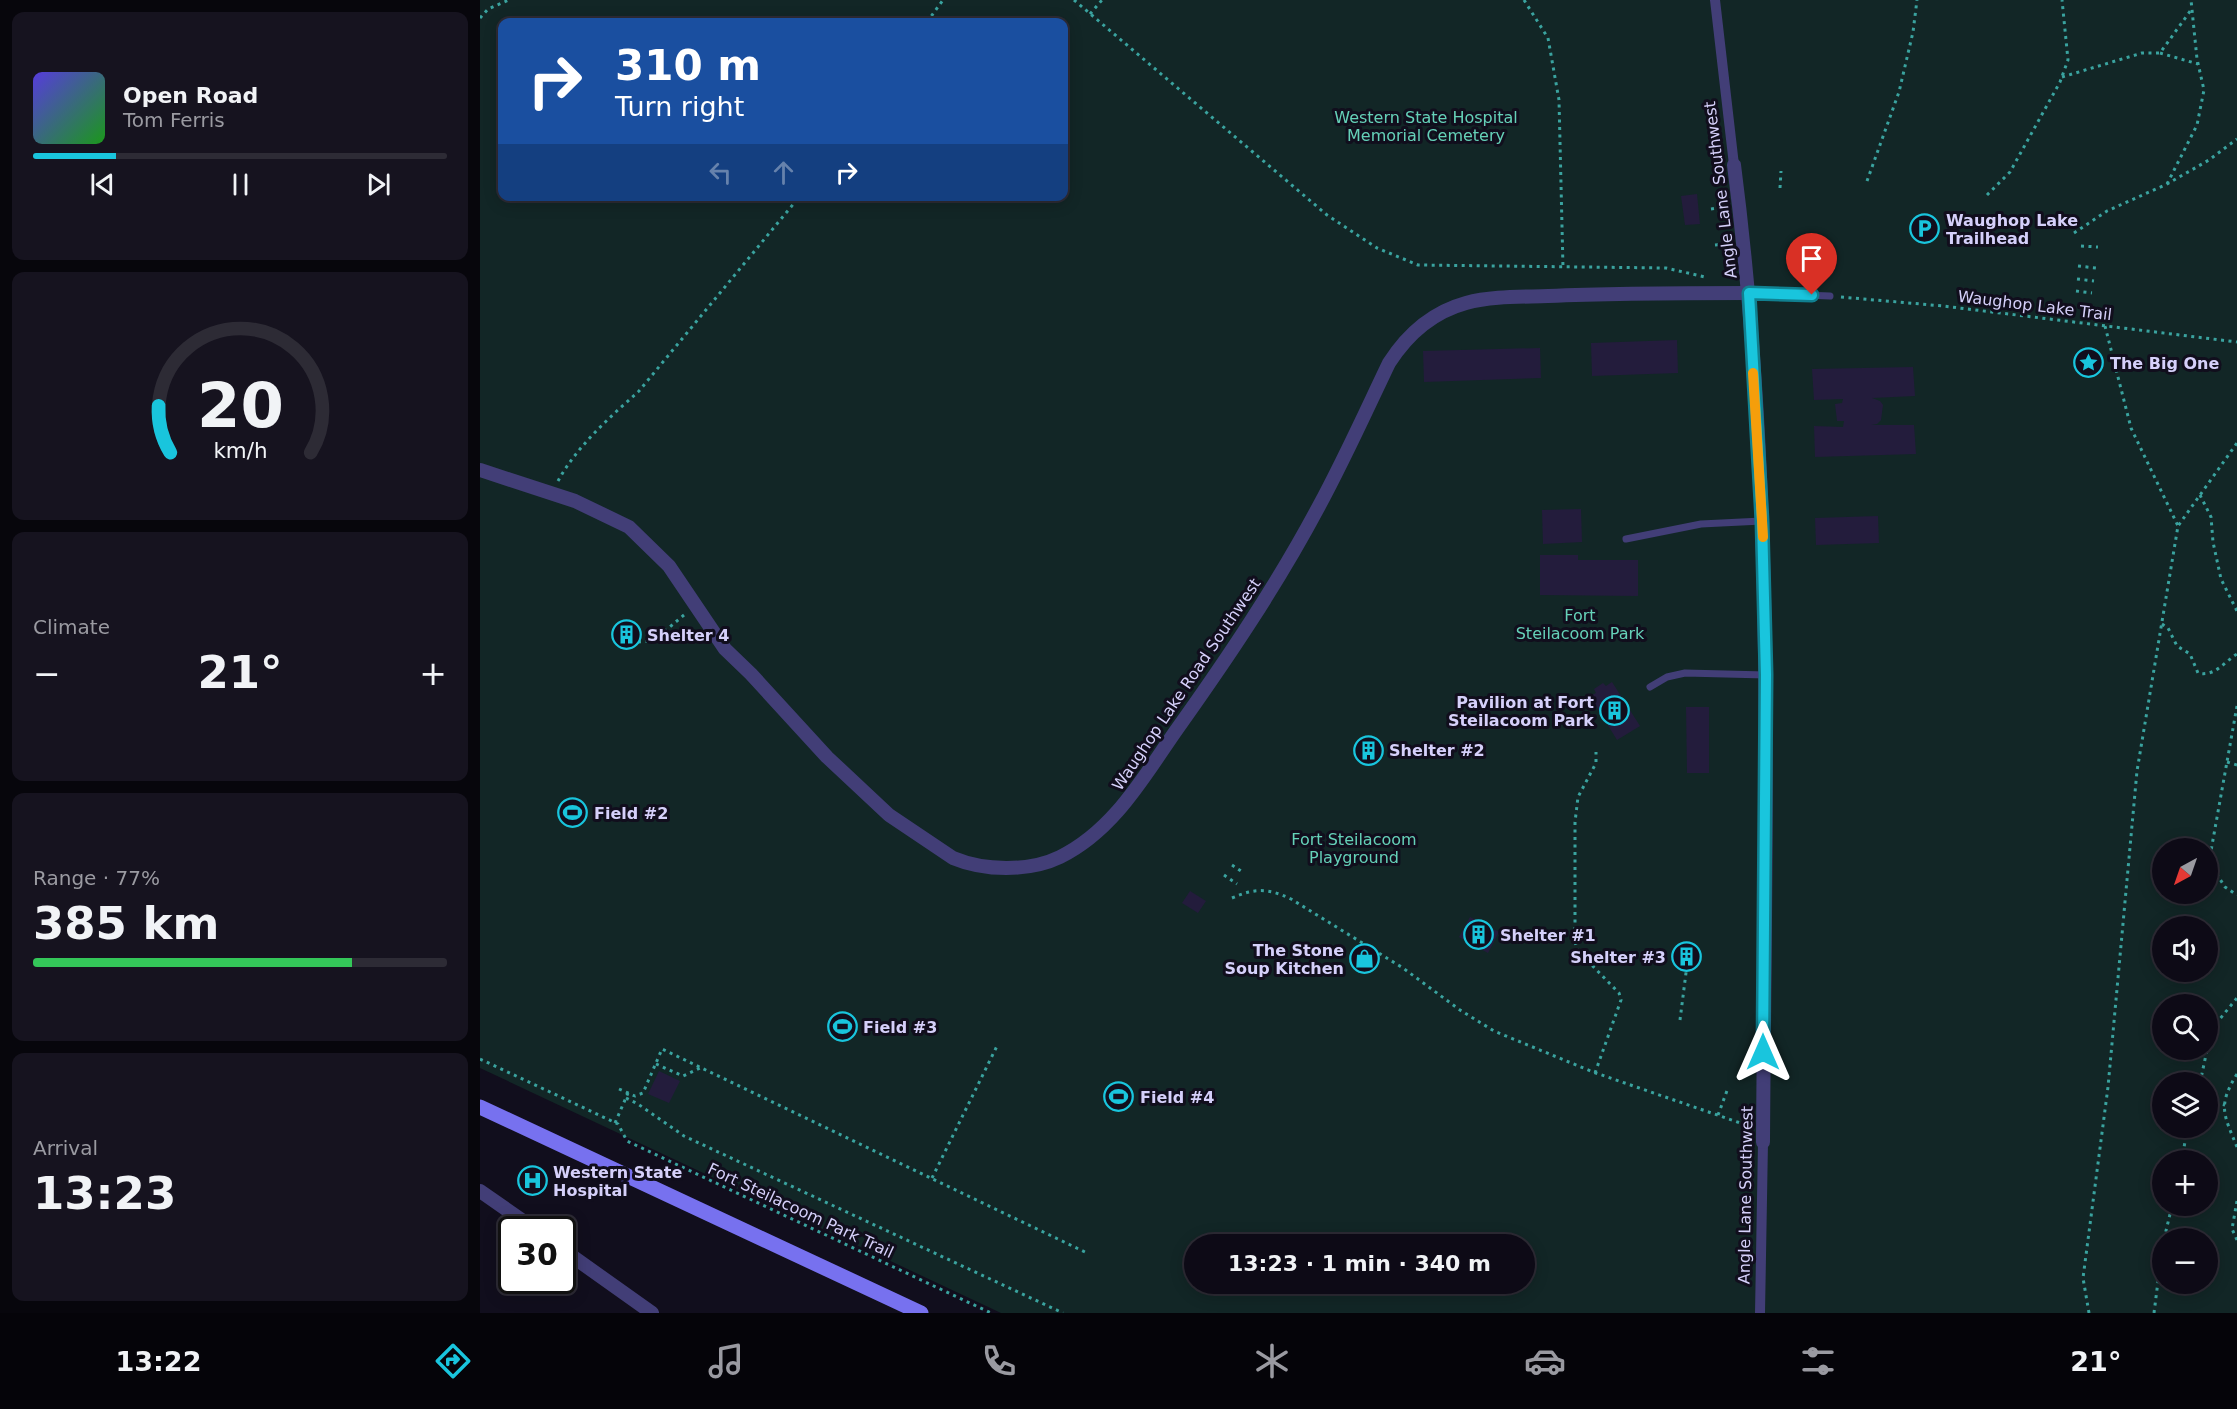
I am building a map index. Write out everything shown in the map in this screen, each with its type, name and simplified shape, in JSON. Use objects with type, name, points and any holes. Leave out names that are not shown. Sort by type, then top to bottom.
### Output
[{"type":"main road","points":[[480,1107],[921,1313]]},
{"type":"street","name":"Angle Lane Southwest","points":[[1715,0],[1749,293],[1762,521],[1766,675],[1760,1313]]},
{"type":"street","name":"Waughop Lake Road Southwest","points":[[480,470],[555,495],[629,527],[669,566],[725,649],[751,674],[826,757],[888,815],[953,858],[965,863],[993,868],[1029,865],[1060,857],[1086,840],[1120,810],[1139,786],[1277,580],[1319,506],[1389,363],[1398,349],[1421,326],[1450,309],[1467,303],[1492,299],[1594,294],[1749,293]]},
{"type":"street","points":[[480,1191],[516,1216]]},
{"type":"street","points":[[576,1259],[652,1313]]},
{"type":"lane","name":"Waughop Lake Road Southwest","points":[[1749,293],[1830,296]]},
{"type":"lane","points":[[1626,539],[1701,524],[1762,521]]},
{"type":"lane","points":[[1650,687],[1667,677],[1685,673],[1766,675]]},
{"type":"path","points":[[480,18],[488,9],[509,0]]},
{"type":"path","points":[[930,18],[943,0]]},
{"type":"path","points":[[1074,0],[1327,215],[1377,248],[1418,265],[1666,268],[1708,277]]},
{"type":"path","points":[[1090,14],[1102,0]]},
{"type":"path","points":[[1524,0],[1548,38],[1559,100],[1563,268]]},
{"type":"path","points":[[1867,181],[1899,92],[1913,32],[1917,0]]},
{"type":"path","points":[[1987,195],[2010,172],[2062,77],[2068,60],[2062,0]]},
{"type":"path","points":[[2167,184],[2197,125],[2204,90],[2198,64],[2191,0]]},
{"type":"path","points":[[2160,53],[2192,9]]},
{"type":"path","points":[[2062,77],[2142,53],[2160,53],[2198,64]]},
{"type":"path","points":[[2074,233],[2107,211],[2167,184],[2209,160],[2237,139]]},
{"type":"path","points":[[1780,188],[1781,171]]},
{"type":"path","points":[[555,495],[558,481],[566,468],[610,417],[639,391],[796,201]]},
{"type":"path","points":[[2081,246],[2098,248]]},
{"type":"path","points":[[2078,266],[2096,268]]},
{"type":"path","points":[[2077,279],[2094,281]]},
{"type":"path","points":[[2076,291],[2092,293]]},
{"type":"path","name":"Waughop Lake Trail","points":[[1830,296],[1943,306],[2237,342]]},
{"type":"path","points":[[2105,326],[2131,428],[2178,526]]},
{"type":"path","points":[[2089,1313],[2083,1278],[2108,1087],[2137,771],[2178,526],[2237,443]]},
{"type":"path","points":[[2200,495],[2211,517],[2213,542],[2221,579],[2237,611]]},
{"type":"path","points":[[638,642],[653,640],[686,613]]},
{"type":"path","points":[[2162,624],[2168,628],[2177,646],[2190,654],[2198,673],[2204,674],[2218,670],[2237,654]]},
{"type":"path","points":[[2237,706],[2209,862],[2225,887],[2237,895]]},
{"type":"path","points":[[1595,1073],[1621,1000],[1619,993],[1578,951],[1575,942],[1575,822],[1578,797],[1596,763],[1596,753]]},
{"type":"path","points":[[2227,762],[2237,765]]},
{"type":"path","points":[[1232,865],[1244,873]]},
{"type":"path","points":[[1224,875],[1237,884]]},
{"type":"path","points":[[1232,898],[1245,892],[1274,891],[1291,899],[1403,968],[1460,1010],[1494,1031],[1595,1073],[1718,1115],[1763,1136]]},
{"type":"path","points":[[1680,1020],[1687,965]]},
{"type":"path","points":[[2218,1022],[2237,998]]},
{"type":"path","points":[[932,1178],[998,1044]]},
{"type":"path","points":[[619,1089],[635,1096],[643,1093],[662,1049],[1087,1253]]},
{"type":"path","name":"Fort Steilacoom Park Trail","points":[[480,1059],[618,1124],[627,1141],[991,1313]]},
{"type":"path","points":[[656,1064],[683,1076],[700,1068]]},
{"type":"path","points":[[2237,1074],[2226,1091],[2223,1113],[2237,1147]]},
{"type":"path","points":[[1718,1115],[1728,1088]]},
{"type":"path","points":[[615,1123],[628,1093]]},
{"type":"path","points":[[626,1098],[684,1136],[1063,1313]]},
{"type":"path","points":[[2218,1103],[2225,1104]]},
{"type":"path","points":[[2237,1201],[2232,1229],[2237,1240]]},
{"type":"path","points":[[2154,1313],[2156,1294]]},
{"type":"green space","name":"Fort Steilacoom Park","points":[[480,0],[2237,0],[2237,1313],[1001,1313],[480,1068]]},
{"type":"building","points":[[1697,194],[1700,224],[1685,225],[1681,196]]},
{"type":"building","points":[[1677,340],[1678,373],[1592,376],[1591,343]]},
{"type":"building","points":[[1540,348],[1541,378],[1424,382],[1423,351]]},
{"type":"building","points":[[1913,367],[1915,396],[1872,398],[1883,405],[1881,420],[1871,425],[1914,425],[1916,454],[1815,457],[1814,426],[1843,427],[1844,421],[1837,421],[1835,404],[1842,403],[1843,399],[1814,400],[1812,369]]},
{"type":"building","points":[[1581,509],[1582,542],[1543,544],[1542,510]]},
{"type":"building","points":[[1878,516],[1879,543],[1816,545],[1815,518]]},
{"type":"building","points":[[1540,555],[1578,555],[1578,560],[1638,560],[1638,596],[1540,595]]},
{"type":"building","name":"Shelter 4","points":[[625,624],[637,636],[626,647],[614,634]]},
{"type":"building","name":"Pavilion at Fort Steilacoom Park","points":[[1612,682],[1640,726],[1617,740],[1590,696],[1596,693],[1594,689],[1603,683],[1606,686]]},
{"type":"building","points":[[1686,707],[1709,707],[1709,773],[1687,773]]},
{"type":"building","name":"Shelter #2","points":[[1378,741],[1380,758],[1358,759],[1357,743]]},
{"type":"building","points":[[1190,891],[1206,901],[1198,913],[1182,903]]},
{"type":"building","name":"Shelter #1","points":[[1470,917],[1499,932],[1488,953],[1459,937]]},
{"type":"building","name":"Shelter #3","points":[[1679,948],[1697,950],[1695,966],[1677,964]]},
{"type":"building","points":[[659,1071],[680,1081],[669,1103],[648,1094]]},
{"type":"slow traffic","points":[[1753,373],[1763,537]]},
{"type":"place","name":"Waughop Lake Trailhead","points":[[1925,229]]},
{"type":"place","name":"The Big One","points":[[2089,363]]},
{"type":"place","name":"Shelter 4","points":[[626,635]]},
{"type":"place","name":"Pavilion at Fort Steilacoom Park","points":[[1615,711]]},
{"type":"place","name":"Shelter #2","points":[[1368,750]]},
{"type":"place","name":"Field #2","points":[[573,813]]},
{"type":"place","name":"Shelter #1","points":[[1479,935]]},
{"type":"place","name":"Shelter #3","points":[[1687,957]]},
{"type":"place","name":"The Stone Soup Kitchen","points":[[1365,959]]},
{"type":"place","name":"Field #3","points":[[842,1027]]},
{"type":"place","name":"Field #4","points":[[1119,1097]]},
{"type":"place","name":"Western State Hospital","points":[[532,1181]]},
{"type":"route","points":[[1763,1052],[1766,675],[1762,521],[1749,293],[1812,295]]},
{"type":"park label","name":"Western State Hospital Memorial Cemetery","points":[[1426,126]]},
{"type":"park label","name":"Fort Steilacoom Playground","points":[[1354,848]]}]
